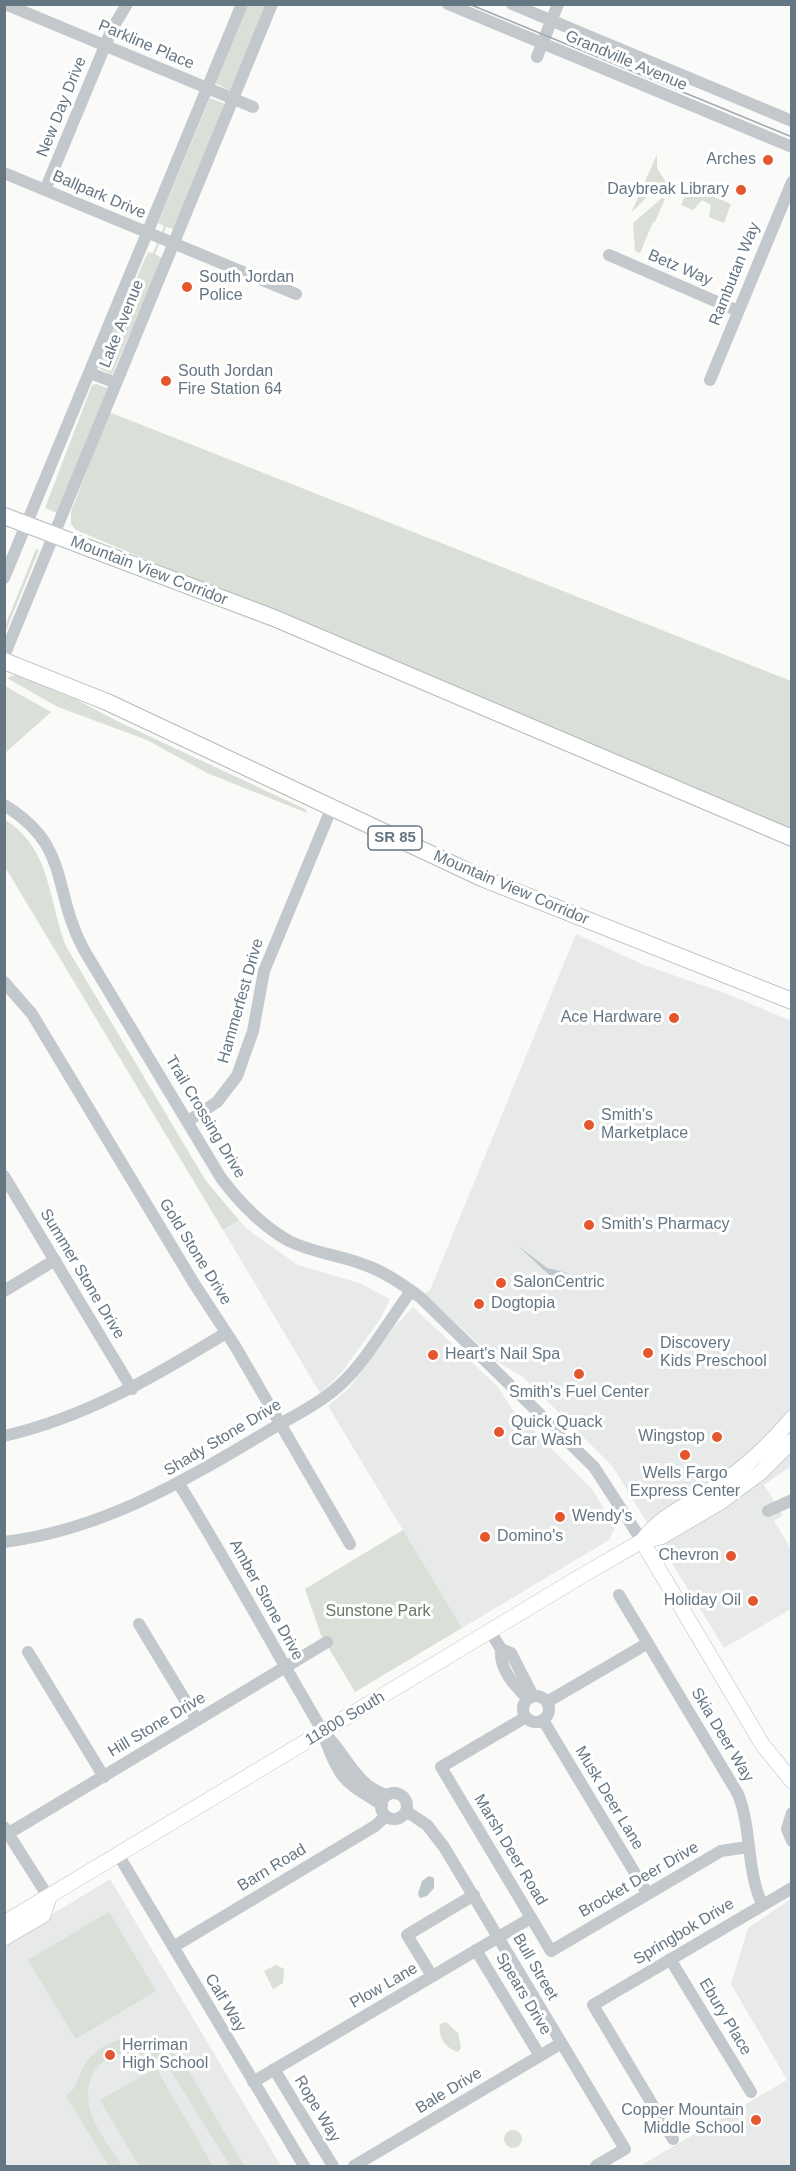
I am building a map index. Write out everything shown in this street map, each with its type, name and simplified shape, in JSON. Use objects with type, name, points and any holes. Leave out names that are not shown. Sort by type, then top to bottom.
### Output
[{"type":"highway","name":"Mountain View Corridor","points":[[4,516],[274,618],[792,838]]},
{"type":"highway","name":"Mountain View Corridor","points":[[4,659],[107,702],[484,879],[792,1001]]},
{"type":"main road","points":[[642,1541],[653,1525],[721,1484],[745,1465],[792,1418]]},
{"type":"main road","points":[[642,1541],[662,1537],[722,1501],[761,1472],[792,1441]]},
{"type":"main road","points":[[642,1541],[762,1744],[792,1780]]},
{"type":"main road","name":"11800 South","points":[[4,1915],[28,1900],[49,1898],[642,1541]]},
{"type":"main road","points":[[4,1923],[49,1898]]},
{"type":"main road","name":"11800 South","points":[[4,1938],[44,1915],[49,1898]]},
{"type":"street","name":"Parkline Place","points":[[5,4],[207,88]]},
{"type":"street","name":"New Day Drive","points":[[45,190],[114,22],[127,4]]},
{"type":"street","name":"Lake Avenue","points":[[4,578],[242,4]]},
{"type":"street","name":"Lake Avenue","points":[[4,659],[272,4]]},
{"type":"street","name":"Grandville Avenue","points":[[448,4],[792,147]]},
{"type":"street","name":"Grandville Avenue","points":[[512,4],[792,121]]},
{"type":"street","points":[[537,57],[558,4]]},
{"type":"street","points":[[207,88],[253,107]]},
{"type":"street","name":"Ballpark Drive","points":[[4,173],[296,294]]},
{"type":"street","name":"Rambutan Way","points":[[710,380],[792,182]]},
{"type":"street","name":"Betz Way","points":[[609,255],[738,311]]},
{"type":"street","points":[[90,373],[116,383]]},
{"type":"street","name":"Trail Crossing Drive","points":[[4,805],[34,825],[49,845],[79,940],[221,1178],[238,1201],[274,1232],[308,1249],[366,1265],[411,1291],[581,1453],[611,1491],[642,1541]]},
{"type":"street","name":"Hammerfest Drive","points":[[188,1121],[217,1102],[237,1076],[253,1031],[266,964],[332,807]]},
{"type":"street","name":"Gold Stone Drive","points":[[4,982],[32,1014],[226,1333],[350,1544]]},
{"type":"street","name":"Summer Stone Drive","points":[[4,1176],[132,1389]]},
{"type":"street","points":[[4,1291],[55,1260]]},
{"type":"street","name":"Shady Stone Drive","points":[[4,1542],[88,1523],[143,1503],[279,1425],[341,1384],[411,1291]]},
{"type":"street","points":[[4,1436],[76,1414],[132,1389],[226,1333]]},
{"type":"street","name":"Amber Stone Drive","points":[[179,1484],[250,1601],[284,1668],[323,1732],[328,1752],[342,1775],[358,1791],[385,1806]]},
{"type":"street","points":[[768,1512],[792,1500]]},
{"type":"street","name":"Skia Deer Way","points":[[619,1595],[738,1794],[744,1811],[756,1891],[762,1904]]},
{"type":"street","points":[[139,1624],[197,1720]]},
{"type":"street","points":[[490,1631],[501,1648],[500,1660],[514,1684],[531,1697],[541,1697],[547,1702],[548,1714],[543,1720],[532,1721],[526,1717],[524,1705],[531,1697]]},
{"type":"street","name":"Hill Stone Drive","points":[[6,1832],[104,1777],[327,1642]]},
{"type":"street","points":[[547,1702],[648,1643]]},
{"type":"street","points":[[28,1652],[104,1777]]},
{"type":"street","name":"Marsh Deer Road","points":[[526,1717],[441,1767],[551,1951]]},
{"type":"street","name":"Musk Deer Lane","points":[[543,1720],[647,1893]]},
{"type":"street","points":[[395,1793],[403,1796],[407,1803],[406,1811],[397,1818],[385,1806],[395,1793]]},
{"type":"street","name":"Barn Road","points":[[173,1947],[375,1826],[385,1806]]},
{"type":"street","name":"Bull Street","points":[[406,1811],[433,1831],[474,1895],[560,2044],[625,2149],[596,2166]]},
{"type":"street","points":[[792,1813],[787,1829],[792,1841]]},
{"type":"street","points":[[6,1832],[49,1898]]},
{"type":"street","name":"Brocket Deer Drive","points":[[551,1951],[721,1851],[748,1847]]},
{"type":"street","name":"Calf Way","points":[[118,1856],[304,2166]]},
{"type":"street","name":"Springbok Drive","points":[[673,2139],[593,2005],[792,1888]]},
{"type":"street","points":[[432,1976],[407,1935],[474,1895]]},
{"type":"street","name":"Plow Lane","points":[[253,2082],[531,1917]]},
{"type":"street","name":"Spears Drive","points":[[476,1950],[540,2056]]},
{"type":"street","name":"Ebury Place","points":[[670,1959],[751,2092]]},
{"type":"street","name":"Bale Drive","points":[[354,2166],[560,2044]]},
{"type":"street","name":"Rope Way","points":[[274,2069],[333,2166]]},
{"type":"shaded area","points":[[576,934],[644,965],[725,993],[791,1021],[791,1466],[764,1485],[783,1515],[774,1521],[791,1549],[791,1609],[724,1648],[613,1467],[523,1377],[495,1360],[425,1294],[430,1290]]},
{"type":"shaded area","points":[[239,1220],[247,1229],[298,1265],[359,1283],[390,1299],[381,1318],[342,1372],[320,1393],[223,1230]]},
{"type":"shaded area","points":[[517,1245],[547,1268],[567,1273],[559,1284]]},
{"type":"shaded area","points":[[413,1307],[498,1387],[512,1409],[592,1489],[615,1527],[609,1540],[462,1628],[328,1406],[349,1388],[395,1326]]},
{"type":"shaded area","points":[[429,1876],[434,1878],[434,1888],[427,1896],[420,1898],[418,1894],[422,1881]]},
{"type":"shaded area","name":"Herriman High School","points":[[110,1879],[281,2166],[5,2166],[5,1943]]},
{"type":"shaded area","points":[[791,1899],[791,2166],[640,2166],[787,2080],[731,1984],[748,1928]]},
{"type":"green space","points":[[247,5],[265,5],[230,91],[215,83]]},
{"type":"green space","points":[[210,98],[225,104],[174,229],[166,227],[155,254],[162,258],[112,375],[97,367],[148,252],[153,253],[164,226],[158,223]]},
{"type":"green space","points":[[657,154],[657,168],[667,184],[653,191],[631,213]]},
{"type":"green space","points":[[689,186],[731,204],[724,223],[709,217],[711,205],[702,200],[693,210],[681,205]]},
{"type":"green space","points":[[662,198],[665,199],[640,253],[635,251],[633,223]]},
{"type":"green space","points":[[92,385],[108,388],[57,513],[45,508]]},
{"type":"green space","points":[[109,412],[791,681],[791,830],[76,530],[71,524],[71,512]]},
{"type":"green space","points":[[36,549],[39,550],[5,633],[5,626]]},
{"type":"green space","points":[[15,675],[77,700],[305,809],[307,813],[207,773],[147,740],[58,707],[7,678]]},
{"type":"green space","points":[[5,686],[51,712],[5,753]]},
{"type":"green space","points":[[4,819],[20,831],[32,845],[46,877],[67,948],[206,1181],[239,1220],[223,1230],[5,867]]},
{"type":"green space","name":"Sunstone Park","points":[[403,1530],[462,1628],[355,1692],[321,1635],[305,1589]]},
{"type":"green space","points":[[109,1912],[156,1991],[76,2039],[28,1960]]},
{"type":"green space","points":[[276,1965],[284,1969],[283,1983],[273,1989],[264,1971]]},
{"type":"green space","points":[[446,2022],[458,2033],[461,2048],[458,2052],[449,2048],[441,2038],[440,2024]]},
{"type":"green space","points":[[138,2037],[162,2047],[184,2063],[244,2166],[230,2166],[167,2065],[153,2057],[124,2053],[101,2064],[93,2074],[89,2088],[89,2105],[94,2121],[122,2166],[109,2166],[66,2096],[76,2085],[85,2064],[96,2052],[116,2041]]},
{"type":"green space","points":[[156,2068],[213,2166],[139,2166],[100,2100]]},
{"type":"green space","points":[[513,2130],[519,2133],[522,2139],[519,2145],[513,2148],[507,2145],[504,2139],[507,2133]]},
{"type":"tram line","points":[[469,4],[792,137]]},
{"type":"place","name":"Arches","points":[[768,160]]},
{"type":"place","name":"Daybreak Library","points":[[741,190]]},
{"type":"place","name":"South Jordan Police","points":[[187,287]]},
{"type":"place","name":"South Jordan Fire Station 64","points":[[166,381]]},
{"type":"place","name":"Ace Hardware","points":[[674,1018]]},
{"type":"place","name":"Smith's Marketplace","points":[[589,1125]]},
{"type":"place","name":"Smith's Pharmacy","points":[[589,1225]]},
{"type":"place","name":"SalonCentric","points":[[501,1283]]},
{"type":"place","name":"Dogtopia","points":[[479,1304]]},
{"type":"place","name":"Discovery Kids Preschool","points":[[648,1353]]},
{"type":"place","name":"Heart's Nail Spa","points":[[433,1355]]},
{"type":"place","name":"Smith's Fuel Center","points":[[579,1374]]},
{"type":"place","name":"Quick Quack Car Wash","points":[[499,1432]]},
{"type":"place","name":"Wingstop","points":[[717,1437]]},
{"type":"place","name":"Wells Fargo Express Center","points":[[685,1455]]},
{"type":"place","name":"Wendy's","points":[[560,1517]]},
{"type":"place","name":"Domino's","points":[[485,1537]]},
{"type":"place","name":"Chevron","points":[[731,1556]]},
{"type":"place","name":"Holiday Oil","points":[[753,1601]]},
{"type":"place","name":"Herriman High School","points":[[110,2055]]},
{"type":"place","name":"Copper Mountain Middle School","points":[[756,2120]]}]
